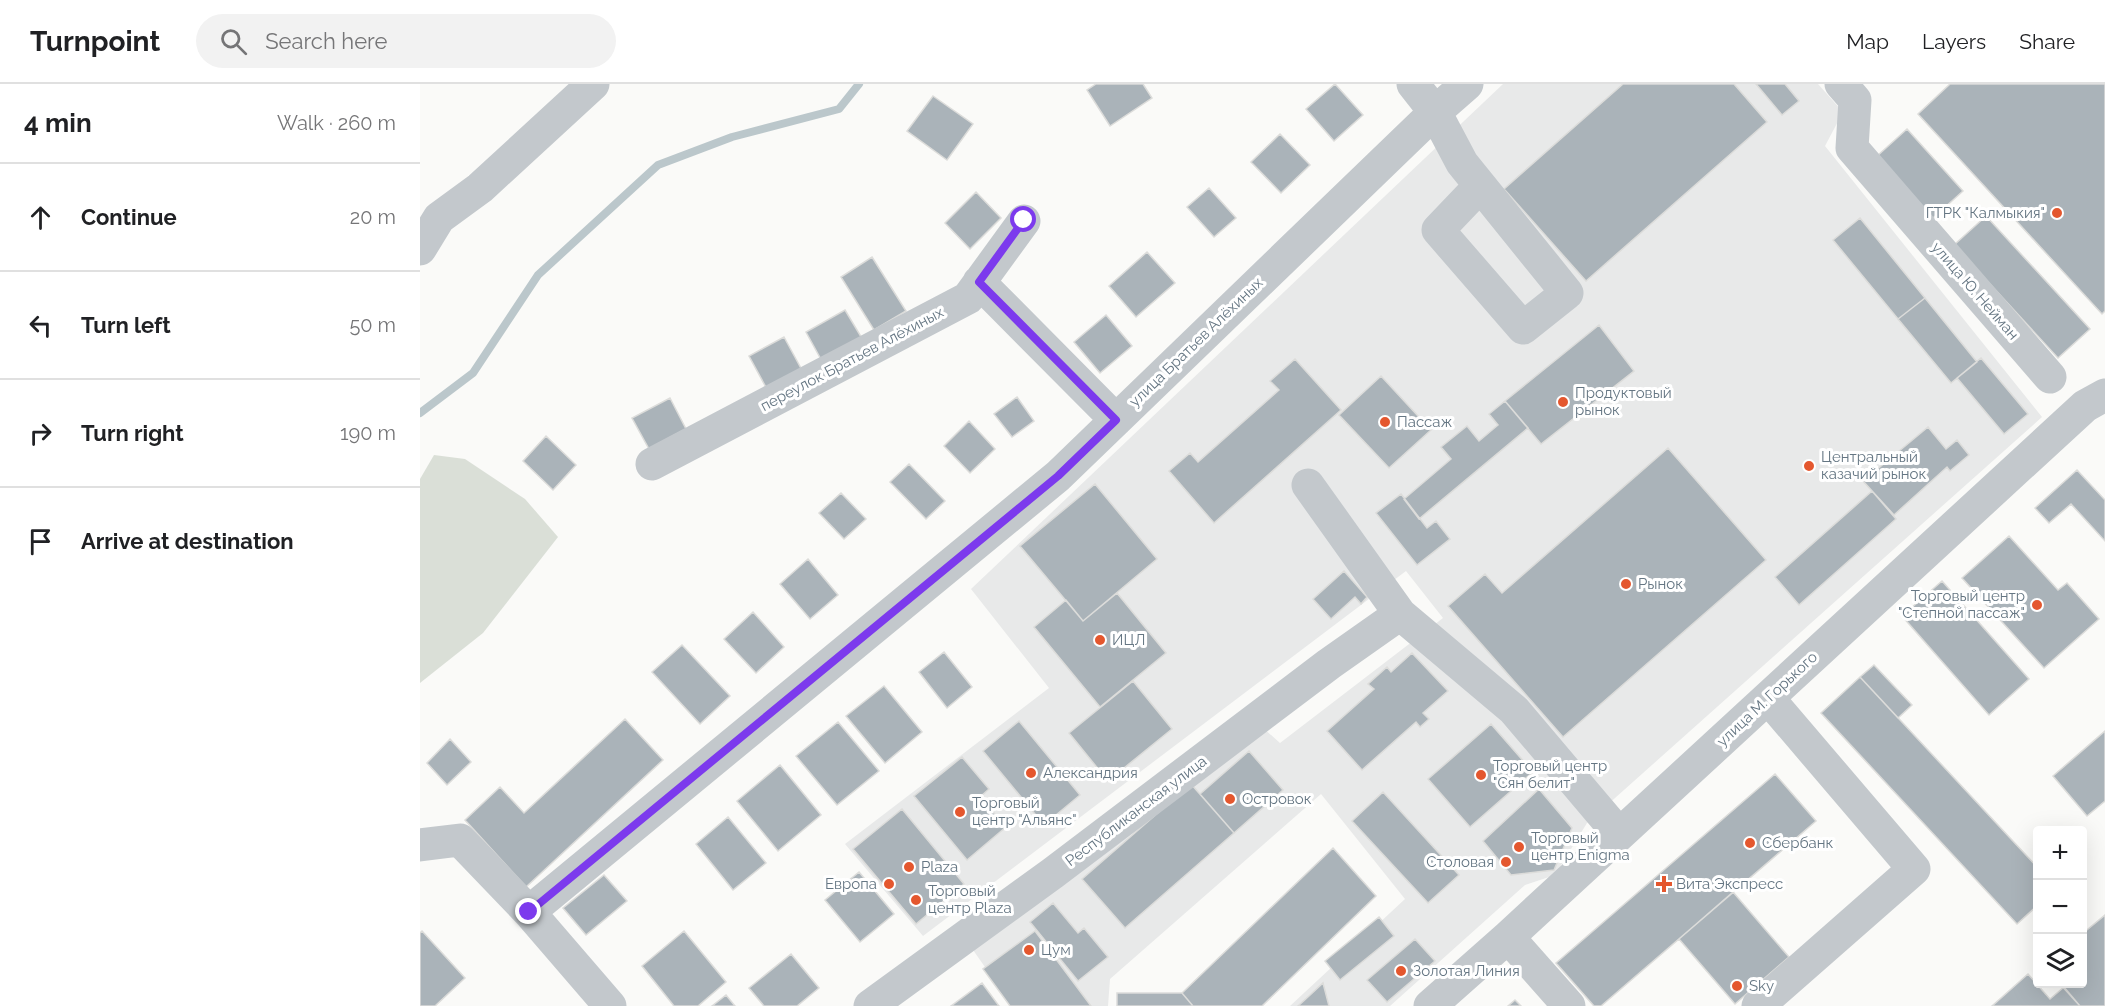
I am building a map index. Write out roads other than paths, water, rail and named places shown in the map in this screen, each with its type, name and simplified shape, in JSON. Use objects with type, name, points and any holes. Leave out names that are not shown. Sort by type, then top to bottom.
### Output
[{"type":"street","points":[[420,249],[439,219],[480,188],[593,84]]},
{"type":"street","points":[[1413,84],[1435,112],[1462,163],[1480,186]]},
{"type":"street","name":"улица Братьев Алёхиных","points":[[529,912],[1058,476],[1435,112],[1467,84]]},
{"type":"street","name":"улица Ю. Нейман","points":[[1840,84],[1855,100],[1852,148],[2050,378]]},
{"type":"street","name":"переулок Братьев Алёхиных","points":[[652,464],[968,298],[1024,220]]},
{"type":"street","points":[[979,282],[1116,420]]},
{"type":"street","name":"улица М. Горького","points":[[1430,1006],[1508,937],[2085,406],[2105,395]]},
{"type":"street","points":[[1308,485],[1400,614],[1514,710],[1619,834]]},
{"type":"street","name":"Республиканская улица","points":[[870,1006],[1053,873],[1329,664],[1400,614]]},
{"type":"street","points":[[1758,1006],[1914,869],[1767,698]]},
{"type":"street","points":[[420,845],[460,840],[529,912],[610,1006]]},
{"type":"street","points":[[1508,937],[1569,1006]]},
{"type":"waterway","points":[[420,413],[473,373],[538,275],[658,165],[732,137],[839,109],[859,84]]},
{"type":"place","name":"ГТРК \"Калмыкия\"","points":[[2057,213]]},
{"type":"place","name":"Продуктовый рынок","points":[[1563,402]]},
{"type":"place","name":"Пассаж","points":[[1385,422]]},
{"type":"place","name":"Центральный казачий рынок","points":[[1809,466]]},
{"type":"place","name":"Рынок","points":[[1626,584]]},
{"type":"place","name":"Торговый центр \"Степной пассаж\"","points":[[2037,605]]},
{"type":"place","name":"ИЦЛ","points":[[1100,640]]},
{"type":"place","name":"Александрия","points":[[1031,773]]},
{"type":"place","name":"Торговый центр \"Сян белит\"","points":[[1481,775]]},
{"type":"place","name":"Островок","points":[[1230,799]]},
{"type":"place","name":"Торговый центр \"Альянс\"","points":[[960,812]]},
{"type":"place","name":"Сбербанк","points":[[1750,843]]},
{"type":"place","name":"Торговый центр Enigma","points":[[1519,847]]},
{"type":"place","name":"Столовая","points":[[1506,862]]},
{"type":"place","name":"Plaza","points":[[909,867]]},
{"type":"place","name":"Европа","points":[[889,884]]},
{"type":"place","name":"Вита Экспресс","points":[[1664,884]]},
{"type":"place","name":"Торговый центр Plaza","points":[[916,900]]},
{"type":"place","name":"Цум","points":[[1029,950]]},
{"type":"place","name":"Золотая Линия","points":[[1401,971]]},
{"type":"place","name":"Sky","points":[[1737,986]]}]
